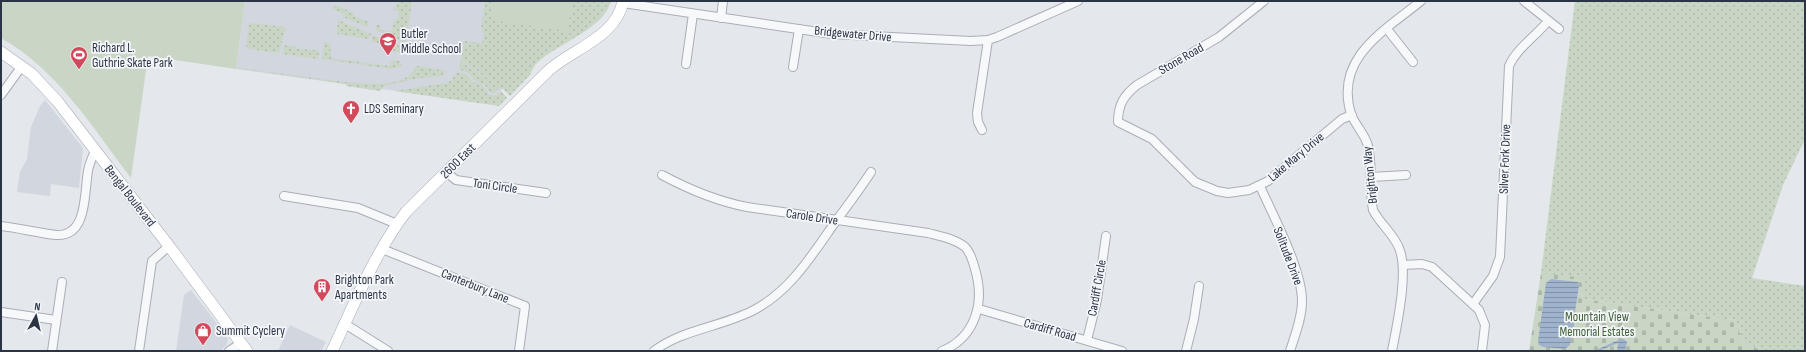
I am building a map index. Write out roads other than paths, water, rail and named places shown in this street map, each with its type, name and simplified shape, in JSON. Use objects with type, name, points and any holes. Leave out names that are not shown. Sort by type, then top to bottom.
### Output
[{"type":"street","points":[[721,18],[724,1]]},
{"type":"street","name":"Bridgewater Drive","points":[[623,2],[693,14],[857,36],[988,40],[1078,1]]},
{"type":"street","name":"Brighton Way","points":[[1392,351],[1403,265],[1399,247],[1395,239],[1373,210],[1368,144],[1352,116],[1348,101],[1348,86],[1351,71],[1358,56],[1368,43],[1420,1]]},
{"type":"street","points":[[1524,1],[1559,29]]},
{"type":"street","name":"2600 East","points":[[332,351],[382,249],[397,224],[417,201],[548,71],[564,58],[607,30],[620,14],[623,2]]},
{"type":"street","name":"Stone Road","points":[[1118,122],[1118,112],[1121,102],[1128,92],[1137,85],[1219,37],[1259,2]]},
{"type":"street","points":[[686,64],[693,14]]},
{"type":"street","name":"Silver Fork Drive","points":[[1473,304],[1493,276],[1500,257],[1509,66],[1515,55],[1538,34],[1548,21]]},
{"type":"street","points":[[793,67],[799,29]]},
{"type":"street","points":[[1387,29],[1413,62]]},
{"type":"street","points":[[982,130],[977,113],[988,40]]},
{"type":"street","name":"Bengal Boulevard","points":[[1,52],[22,66],[58,102],[170,246],[244,347]]},
{"type":"street","points":[[1,95],[22,66]]},
{"type":"street","name":"Lake Mary Drive","points":[[1118,122],[1152,139],[1164,149],[1195,182],[1206,188],[1228,193],[1239,192],[1260,186],[1342,119],[1352,116]]},
{"type":"street","points":[[1,226],[57,235],[64,234],[75,229],[82,215],[88,171],[95,151]]},
{"type":"street","name":"Toni Circle","points":[[446,172],[456,180],[546,193]]},
{"type":"street","points":[[654,351],[662,345],[683,335],[730,322],[753,311],[776,296],[811,259],[871,172]]},
{"type":"street","name":"Carole Drive","points":[[662,175],[703,195],[724,203],[928,233],[954,241],[965,248],[971,258],[979,282],[979,309]]},
{"type":"street","points":[[1371,177],[1406,175]]},
{"type":"street","name":"Solitude Drive","points":[[1260,186],[1300,283],[1302,301],[1300,319],[1290,351]]},
{"type":"street","points":[[284,196],[358,208],[397,224]]},
{"type":"street","name":"Cardiff Circle","points":[[1087,340],[1097,300],[1106,236]]},
{"type":"street","points":[[139,351],[152,261],[170,246]]},
{"type":"street","name":"Canterbury Lane","points":[[382,249],[525,306],[519,351]]},
{"type":"street","points":[[1403,265],[1427,265],[1479,310],[1485,326],[1482,351]]},
{"type":"street","points":[[52,351],[62,282]]},
{"type":"street","points":[[1186,351],[1194,319],[1198,286]]},
{"type":"street","points":[[942,351],[961,338],[979,309]]},
{"type":"street","name":"Cardiff Road","points":[[979,309],[1122,351]]},
{"type":"street","points":[[1,312],[56,320]]},
{"type":"street","points":[[345,324],[388,351]]},
{"type":"street","points":[[229,351],[244,347]]},
{"type":"water","points":[[1551,279],[1578,282],[1579,286],[1570,345],[1565,349],[1543,347],[1539,345],[1538,341],[1546,283]]},
{"type":"water","points":[[1624,339],[1627,342],[1625,351],[1617,351],[1618,343],[1599,351],[1594,351],[1618,341]]},
{"type":"place","name":"Butler Middle School","points":[[388,56]]},
{"type":"place","name":"Richard L. Guthrie Skate Park","points":[[79,70]]},
{"type":"place","name":"LDS Seminary","points":[[351,124]]},
{"type":"place","name":"Brighton Park Apartments","points":[[322,302]]},
{"type":"place","name":"Summit Cyclery","points":[[203,346]]},
{"type":"park label","name":"Mountain View Memorial Estates","points":[[1597,324]]}]
